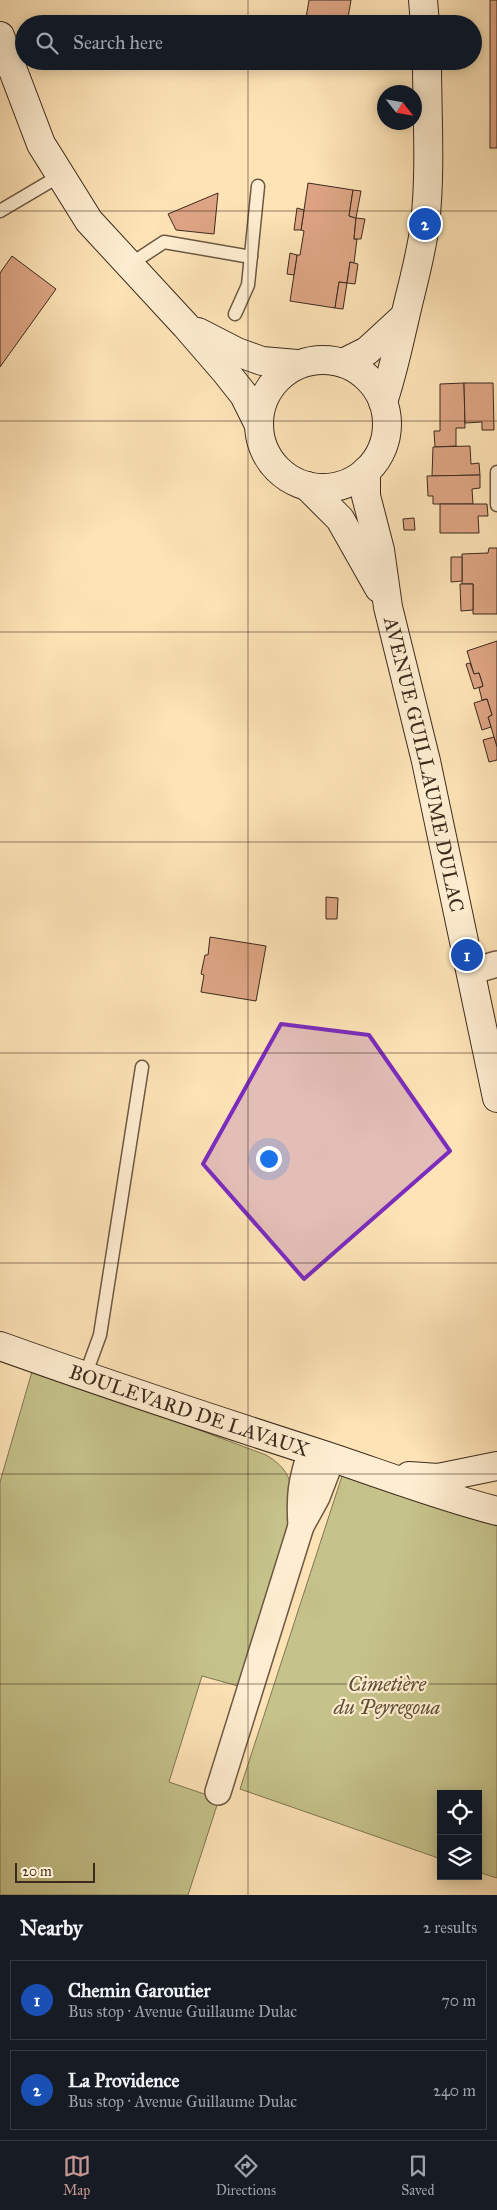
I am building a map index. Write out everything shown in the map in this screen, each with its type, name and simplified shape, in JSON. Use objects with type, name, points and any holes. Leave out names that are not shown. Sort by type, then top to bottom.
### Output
[{"type":"main road","points":[[423,0],[424,15]]},
{"type":"main road","points":[[0,36],[41,144],[89,221],[186,326],[244,395],[258,423],[262,444],[272,463],[287,478],[307,486],[323,488],[339,486],[353,480],[366,471],[378,456],[385,439],[387,420],[383,402],[374,385],[360,371],[343,362],[328,359],[312,360],[297,364],[282,374],[269,388],[261,405],[258,423]]},
{"type":"main road","points":[[383,402],[395,367],[405,316],[418,267],[425,224],[427,70]]},
{"type":"main road","points":[[343,362],[367,351],[405,316]]},
{"type":"main road","points":[[186,326],[237,352],[262,361],[297,364]]},
{"type":"main road","points":[[366,471],[366,496],[380,550],[388,607]]},
{"type":"main road","points":[[307,486],[340,519],[366,563],[388,607]]},
{"type":"main road","name":"AVENUE GUILLAUME DULAC","points":[[388,607],[426,761],[497,1098]]},
{"type":"main road","name":"BOULEVARD DE LAVAUX","points":[[0,1346],[452,1500],[488,1509]]},
{"type":"main road","points":[[488,1509],[485,1488],[491,1468]]},
{"type":"main road","name":"BOULEVARD DE LAVAUX","points":[[380,1474],[438,1478],[491,1468]]},
{"type":"street","points":[[470,972],[497,964]]},
{"type":"street","points":[[218,1792],[301,1526],[316,1497],[321,1455]]},
{"type":"lane","points":[[0,211],[61,175]]},
{"type":"lane","points":[[235,314],[248,285],[258,186]]},
{"type":"lane","points":[[129,265],[164,242],[251,257]]},
{"type":"lane","points":[[497,472],[497,505]]},
{"type":"lane","points":[[85,1376],[100,1335],[142,1067]]},
{"type":"highlighted area","points":[[281,1024],[369,1035],[450,1151],[304,1279],[203,1164]]},
{"type":"green space","points":[[33,1368],[266,1455],[280,1465],[290,1481],[295,1504],[238,1686],[202,1676],[169,1782],[219,1799],[188,1895],[0,1895],[0,1482]]},
{"type":"green space","name":"Cimetière du Peyregoua","points":[[343,1473],[497,1525],[497,1878],[482,1873],[482,1790],[437,1790],[437,1858],[240,1789]]},
{"type":"building","points":[[309,0],[351,0],[348,15],[306,15]]},
{"type":"building","points":[[490,0],[497,0],[497,148],[490,148]]},
{"type":"building","points":[[308,183],[353,190],[349,216],[356,218],[354,239],[357,239],[354,263],[350,262],[347,283],[339,282],[335,308],[290,301],[297,255],[300,255],[304,231],[301,230]]},
{"type":"building","points":[[353,190],[361,191],[356,218],[349,216]]},
{"type":"building","points":[[218,193],[214,234],[176,230],[168,214]]},
{"type":"building","points":[[297,208],[304,210],[301,230],[294,230]]},
{"type":"building","points":[[356,218],[365,219],[361,239],[354,239]]},
{"type":"building","points":[[290,253],[297,255],[294,275],[287,274]]},
{"type":"building","points":[[12,256],[56,289],[0,367],[0,273]]},
{"type":"building","points":[[350,262],[358,264],[355,284],[347,283]]},
{"type":"building","points":[[339,282],[347,283],[343,309],[335,308]]},
{"type":"building","points":[[464,383],[465,428],[456,428],[456,446],[435,447],[434,431],[440,431],[440,384]]},
{"type":"building","points":[[464,383],[493,383],[494,430],[482,430],[482,422],[465,423]]},
{"type":"building","points":[[470,446],[471,464],[479,463],[480,475],[432,476],[433,447]]},
{"type":"building","points":[[480,475],[480,488],[472,489],[473,504],[433,504],[433,496],[428,496],[427,476]]},
{"type":"building","points":[[440,504],[487,504],[488,516],[478,516],[479,533],[440,533]]},
{"type":"building","points":[[414,518],[415,530],[404,530],[403,519]]},
{"type":"building","points":[[489,548],[497,548],[497,614],[473,614],[473,584],[462,584],[462,554],[488,553]]},
{"type":"building","points":[[451,557],[462,557],[462,581],[451,582]]},
{"type":"building","points":[[460,584],[473,584],[473,610],[461,611]]},
{"type":"building","points":[[497,641],[497,747],[488,717],[492,715],[487,699],[482,700],[479,688],[483,686],[479,673],[474,674],[467,651]]},
{"type":"building","points":[[470,663],[474,674],[479,673],[483,686],[474,689],[466,664]]},
{"type":"building","points":[[487,699],[492,715],[488,717],[491,727],[482,730],[474,703]]},
{"type":"building","points":[[494,737],[497,747],[497,760],[489,762],[483,740]]},
{"type":"building","points":[[326,897],[338,898],[337,919],[326,919]]},
{"type":"building","points":[[210,937],[266,946],[256,1001],[201,992],[204,975],[201,974],[205,955],[208,955]]},
{"type":"place","name":"La Providence","points":[[425,224]]},
{"type":"place","name":"Chemin Garoutier","points":[[467,955]]}]
